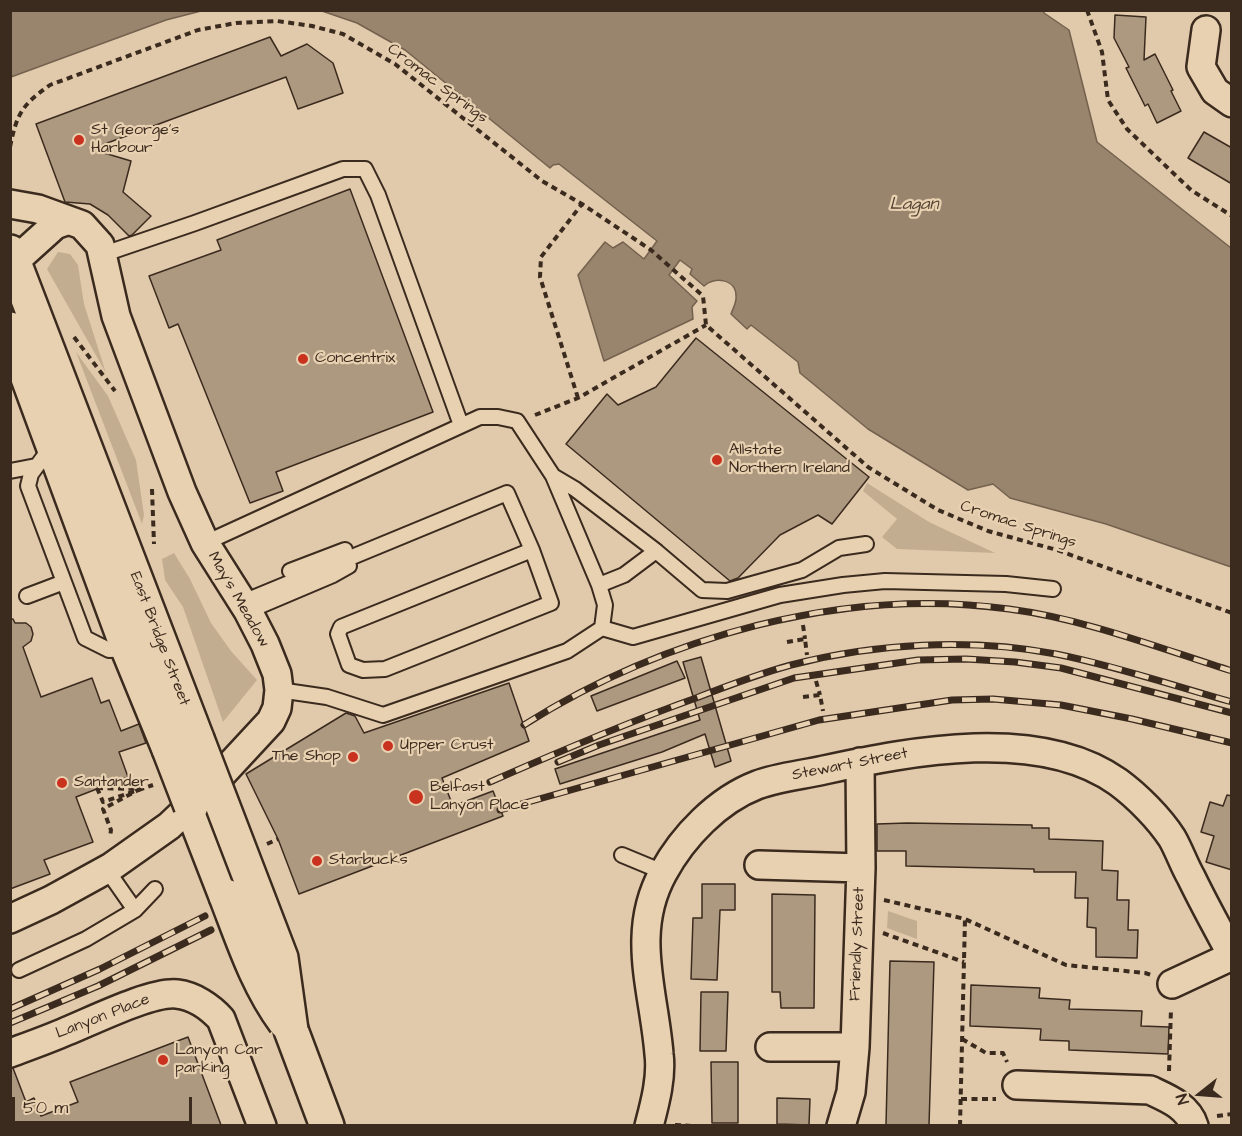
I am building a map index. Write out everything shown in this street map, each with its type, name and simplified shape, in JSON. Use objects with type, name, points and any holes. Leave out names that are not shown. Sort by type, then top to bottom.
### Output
[{"type":"main road","name":"East Bridge Street","points":[[12,257],[143,644],[183,744],[281,958],[291,1030],[327,1125]]},
{"type":"main road","name":"East Bridge Street","points":[[10,330],[21,378],[44,455],[143,644]]},
{"type":"street","points":[[1206,30],[1201,67],[1215,91],[1232,103]]},
{"type":"street","name":"May's Meadow","points":[[10,204],[38,209],[82,225],[100,245],[104,254],[109,292],[116,316],[182,492],[206,543],[243,602],[265,644],[277,674],[279,690],[277,708],[271,721],[207,790],[169,826],[109,868],[10,920]]},
{"type":"street","points":[[12,257],[55,225],[66,221]]},
{"type":"street","name":"Stewart Street","points":[[649,1125],[658,1089],[660,1056],[646,966],[646,924],[652,895],[678,848],[702,822],[729,800],[758,784],[908,753],[963,748],[1017,749],[1052,754],[1086,765],[1117,782],[1147,809],[1171,838],[1232,955]]},
{"type":"street","name":"Friendly Street","points":[[841,1125],[851,1092],[855,1047],[860,881],[860,762]]},
{"type":"street","points":[[759,865],[860,881]]},
{"type":"street","points":[[1177,996],[1232,955]]},
{"type":"street","name":"Lanyon Place","points":[[10,1053],[153,997],[177,993],[210,1007],[221,1019],[262,1125]]},
{"type":"street","points":[[770,1047],[855,1047]]},
{"type":"street","points":[[1017,1085],[1150,1090],[1168,1098],[1182,1108],[1194,1125]]},
{"type":"lane","points":[[104,254],[195,224],[343,169],[365,169],[378,195],[461,425]]},
{"type":"lane","points":[[206,543],[480,417],[498,417],[517,421],[553,476],[599,585],[605,605],[602,628],[567,651],[383,715],[327,697],[279,690]]},
{"type":"lane","points":[[44,455],[31,474],[28,486],[85,638],[109,650],[143,644]]},
{"type":"lane","points":[[10,471],[44,455]]},
{"type":"lane","points":[[553,476],[575,489],[656,551],[702,590],[727,591],[802,570],[839,548],[866,544]]},
{"type":"lane","points":[[243,602],[345,550],[371,548],[507,493],[532,550],[551,603],[385,669],[363,670],[349,665],[338,634],[341,627],[532,550]]},
{"type":"lane","points":[[243,602],[333,575],[352,565],[371,548]]},
{"type":"lane","points":[[599,585],[624,575],[656,551]]},
{"type":"lane","points":[[602,628],[633,638],[780,595],[885,581],[1006,584],[1053,589]]},
{"type":"lane","points":[[27,596],[64,582]]},
{"type":"lane","points":[[622,855],[663,872]]},
{"type":"lane","points":[[109,868],[135,910]]},
{"type":"lane","points":[[19,970],[86,939],[135,910],[155,889]]},
{"type":"path","points":[[1087,10],[1102,52],[1108,100],[1127,129],[1191,190],[1232,216]]},
{"type":"path","name":"Cromac Springs","points":[[10,147],[19,113],[32,98],[50,85],[198,30],[236,23],[277,21],[312,26],[343,34],[396,64],[542,181],[582,204],[651,250],[703,296],[706,325],[868,467],[939,510],[988,531],[1057,550],[1232,613]]},
{"type":"path","points":[[578,398],[540,277],[541,257],[582,204]]},
{"type":"path","points":[[517,421],[578,398],[706,325]]},
{"type":"path","points":[[71,333],[122,399]]},
{"type":"path","points":[[152,479],[154,555]]},
{"type":"path","points":[[803,625],[807,655]]},
{"type":"path","points":[[788,642],[805,639]]},
{"type":"path","points":[[816,681],[823,711]]},
{"type":"path","points":[[803,697],[820,695]]},
{"type":"path","points":[[109,868],[111,830],[103,809],[140,789],[97,788],[103,802],[154,784]]},
{"type":"path","points":[[860,881],[965,919],[1066,965],[1145,973],[1177,996],[1171,1008],[1168,1098]]},
{"type":"path","points":[[960,1125],[965,919]]},
{"type":"path","points":[[858,928],[872,929],[964,962]]},
{"type":"path","points":[[961,1098],[995,1099],[1017,1085],[1003,1053],[986,1053],[962,1039]]},
{"type":"shaded area","points":[[58,252],[70,254],[78,265],[84,304],[106,373],[47,269]]},
{"type":"shaded area","points":[[76,352],[108,396],[136,460],[144,515],[142,524]]},
{"type":"shaded area","points":[[867,483],[929,522],[995,553],[897,549],[882,537],[897,519],[863,491]]},
{"type":"shaded area","points":[[174,553],[190,579],[211,623],[231,651],[257,680],[223,722],[183,607],[165,580],[162,559]]},
{"type":"shaded area","points":[[888,911],[917,921],[917,939],[887,928]]},
{"type":"water","points":[[11,10],[201,11],[166,20],[11,77]]},
{"type":"water","name":"Lagan","points":[[322,11],[1044,11],[1069,30],[1097,142],[1231,248],[1231,567],[1106,524],[1010,498],[993,484],[968,490],[868,429],[800,373],[798,362],[751,325],[747,329],[731,314],[736,298],[735,290],[729,283],[719,280],[704,286],[690,274],[692,269],[680,260],[669,275],[697,301],[692,307],[693,319],[604,361],[578,275],[605,242],[613,248],[623,242],[644,259],[657,241],[559,164],[550,168],[405,50],[357,23]]},
{"type":"building","points":[[1115,15],[1146,17],[1144,60],[1155,54],[1181,111],[1157,123],[1148,104],[1145,106],[1114,38]]},
{"type":"building","name":"St George's Harbour","points":[[270,37],[281,56],[307,44],[333,63],[343,93],[298,109],[286,77],[91,149],[131,161],[123,192],[151,216],[132,235],[129,236],[108,215],[90,204],[65,202],[36,124]]},
{"type":"building","points":[[1204,132],[1232,148],[1232,184],[1188,158]]},
{"type":"building","name":"Concentrix","points":[[350,189],[433,412],[276,472],[283,491],[250,503],[178,324],[169,328],[149,276],[221,250],[217,240]]},
{"type":"building","name":"Allstate Northern Ireland","points":[[696,338],[869,477],[832,524],[818,515],[780,535],[738,578],[730,581],[566,444],[607,394],[618,405],[656,387]]},
{"type":"building","name":"Santander","points":[[10,619],[13,619],[15,623],[26,623],[31,627],[33,634],[31,641],[23,647],[41,697],[92,678],[101,703],[109,700],[121,731],[139,724],[146,743],[119,752],[128,777],[76,797],[93,842],[44,860],[50,874],[10,889]]},
{"type":"building","points":[[701,657],[731,761],[715,767],[705,734],[662,752],[560,784],[555,769],[700,720],[683,662]]},
{"type":"building","points":[[677,661],[685,678],[597,711],[591,696]]},
{"type":"building","name":"Belfast Lanyon Place","points":[[509,683],[529,741],[442,778],[453,806],[493,791],[503,816],[299,894],[278,839],[246,774],[346,713],[355,716],[364,733]]},
{"type":"building","points":[[1227,795],[1232,796],[1232,870],[1206,862],[1214,836],[1201,832],[1210,802],[1223,806]]},
{"type":"building","points":[[877,824],[1032,825],[1032,828],[1049,828],[1049,839],[1103,841],[1102,870],[1118,871],[1117,900],[1129,900],[1128,930],[1138,930],[1137,958],[1096,957],[1096,928],[1087,927],[1088,898],[1075,898],[1076,872],[906,866],[906,851],[877,851]]},
{"type":"building","points":[[702,884],[735,884],[735,910],[720,910],[717,980],[691,979],[693,918],[702,918]]},
{"type":"building","points":[[772,894],[815,895],[814,1008],[781,1008],[780,992],[772,992]]},
{"type":"building","points":[[890,961],[934,962],[929,1125],[886,1125]]},
{"type":"building","points":[[971,985],[1040,988],[1039,998],[1070,1000],[1069,1009],[1142,1011],[1141,1026],[1169,1027],[1168,1054],[1069,1050],[1069,1041],[1040,1040],[1041,1029],[970,1026]]},
{"type":"building","points":[[701,992],[728,992],[726,1051],[700,1051]]},
{"type":"building","name":"Lanyon Car parking","points":[[188,1037],[221,1125],[10,1125],[10,1068],[13,1068],[26,1102],[34,1098],[41,1116],[78,1102],[70,1082]]},
{"type":"building","points":[[711,1062],[738,1062],[738,1123],[712,1123]]},
{"type":"building","points":[[777,1098],[810,1099],[809,1125],[777,1124]]},
{"type":"railway","points":[[524,725],[578,694],[635,667],[695,644],[757,625],[820,612],[883,605],[946,604],[1009,609],[1037,614],[1122,635],[1232,671]]},
{"type":"railway","points":[[490,782],[618,728],[755,676],[823,658],[889,648],[923,645],[990,646],[1056,654],[1123,670],[1232,702]]},
{"type":"railway","points":[[558,762],[599,745],[794,678],[918,660],[966,659],[1061,668],[1232,713]]},
{"type":"railway","points":[[500,810],[819,720],[952,700],[993,699],[1061,705],[1232,743]]},
{"type":"railway","points":[[10,1009],[100,969],[205,916]]},
{"type":"railway","points":[[10,1023],[98,986],[211,930]]},
{"type":"place","name":"St George's Harbour","points":[[79,140]]},
{"type":"place","name":"Concentrix","points":[[303,359]]},
{"type":"place","name":"Allstate Northern Ireland","points":[[717,460]]},
{"type":"place","name":"Upper Crust","points":[[388,746]]},
{"type":"place","name":"The Shop","points":[[353,757]]},
{"type":"place","name":"Santander","points":[[62,783]]},
{"type":"place","name":"Belfast Lanyon Place","points":[[416,797]]},
{"type":"place","name":"Starbucks","points":[[317,861]]},
{"type":"place","name":"Lanyon Car parking","points":[[163,1060]]}]
